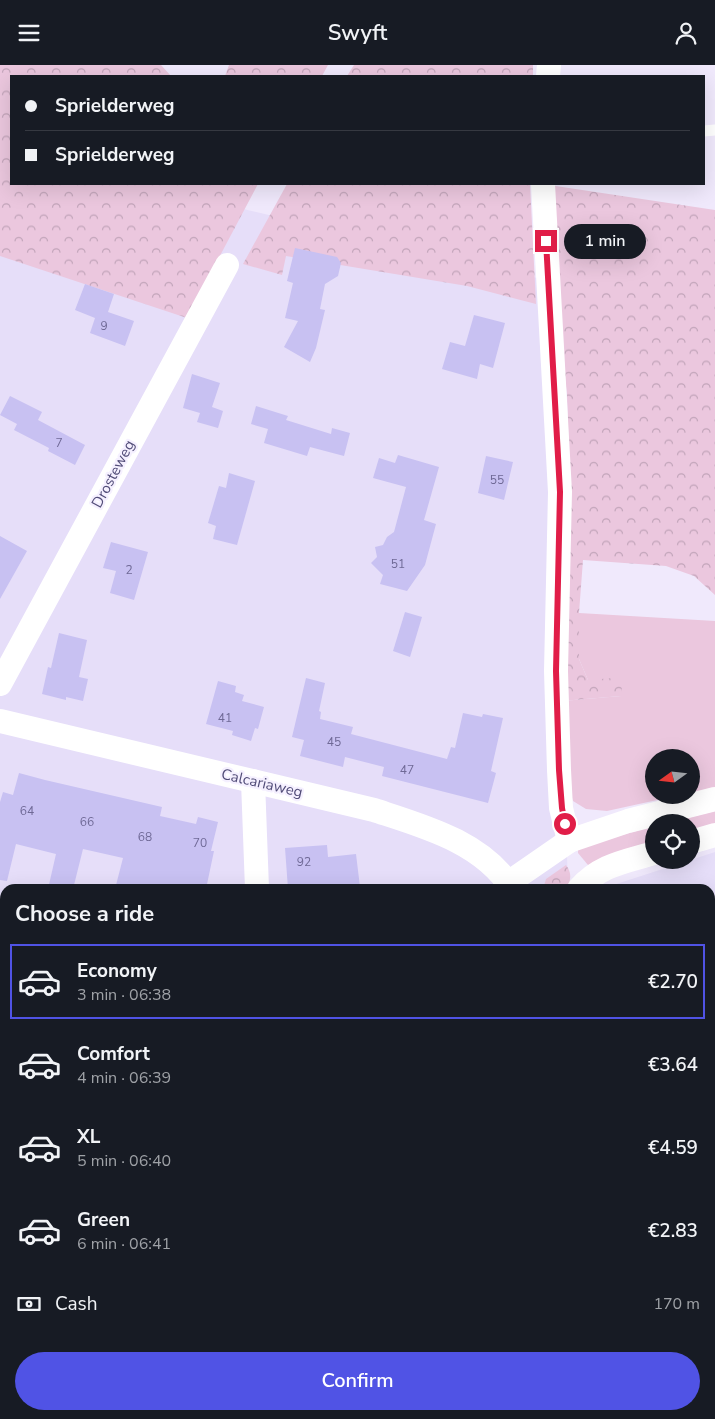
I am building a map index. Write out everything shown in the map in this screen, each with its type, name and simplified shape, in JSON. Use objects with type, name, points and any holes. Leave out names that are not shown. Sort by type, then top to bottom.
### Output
[{"type":"street","points":[[543,185],[560,492],[556,671],[559,770],[562,808],[569,841]]},
{"type":"street","name":"Drosteweg","points":[[0,684],[227,265]]},
{"type":"street","name":"Calcariaweg","points":[[0,721],[374,810],[423,827],[464,845],[489,863],[508,884]]},
{"type":"street","points":[[253,781],[257,884]]},
{"type":"street","points":[[513,884],[569,841],[628,821],[715,799]]},
{"type":"street","points":[[700,839],[715,835]]},
{"type":"street","points":[[583,884],[588,877],[599,870],[645,856]]},
{"type":"shaded area","points":[[0,166],[10,185],[222,204],[550,281],[568,884],[0,884]]},
{"type":"shaded area","points":[[715,852],[715,884],[616,884],[663,869],[700,869],[700,857]]},
{"type":"green space","points":[[0,65],[161,65],[170,75],[10,75],[10,185],[257,185],[187,318],[0,256]]},
{"type":"green space","points":[[229,65],[328,65],[323,75],[225,75]]},
{"type":"green space","points":[[354,65],[533,65],[533,75],[348,75]]},
{"type":"green space","points":[[286,185],[530,185],[536,304],[467,286],[286,256],[282,275],[243,264]]},
{"type":"green space","points":[[549,185],[715,210],[715,595],[694,576],[666,566],[583,560],[579,613],[579,659],[588,680],[613,678],[622,686],[621,696],[562,701],[570,490],[567,395],[555,289]]},
{"type":"green space","points":[[579,613],[715,621],[715,788],[700,791],[700,749],[645,749],[645,803],[607,811],[586,809],[573,801],[566,779],[562,701],[621,696],[588,680],[579,659]]},
{"type":"green space","points":[[715,811],[715,829],[700,833],[700,815]]},
{"type":"green space","points":[[645,829],[645,849],[588,865],[578,853],[578,849]]},
{"type":"green space","points":[[566,865],[570,876],[568,884],[544,884],[546,879]]},
{"type":"building","points":[[295,248],[337,257],[341,263],[338,276],[325,284],[320,309],[325,310],[316,348],[310,362],[284,347],[298,321],[285,318],[293,283],[287,281]]},
{"type":"building","points":[[85,284],[114,294],[108,312],[134,321],[125,346],[90,333],[95,318],[75,310]]},
{"type":"building","points":[[474,315],[505,323],[493,368],[480,364],[477,379],[442,369],[450,342],[465,346]]},
{"type":"building","points":[[192,374],[220,383],[212,407],[223,411],[218,428],[197,422],[200,413],[183,408]]},
{"type":"building","points":[[10,396],[42,412],[38,420],[85,445],[75,465],[48,451],[49,448],[14,430],[17,424],[0,415]]},
{"type":"building","points":[[256,406],[288,416],[286,420],[331,434],[332,428],[350,433],[344,456],[310,447],[307,456],[264,443],[268,429],[251,424]]},
{"type":"building","points":[[398,455],[439,467],[424,520],[436,524],[425,565],[407,591],[380,584],[383,575],[371,563],[377,557],[375,547],[383,545],[387,537],[394,532],[406,487],[373,478],[379,458],[395,463]]},
{"type":"building","points":[[486,456],[513,462],[504,500],[478,493]]},
{"type":"building","points":[[229,473],[255,481],[237,545],[213,539],[216,526],[208,523],[219,486],[226,488]]},
{"type":"building","points":[[0,536],[27,551],[0,599]]},
{"type":"building","points":[[111,542],[148,552],[134,600],[110,593],[116,571],[103,568]]},
{"type":"building","points":[[405,612],[422,617],[410,657],[393,651]]},
{"type":"building","points":[[59,633],[87,640],[79,677],[88,679],[83,701],[66,697],[66,700],[42,694],[48,667],[51,668]]},
{"type":"building","points":[[306,678],[325,683],[319,711],[321,712],[320,719],[353,727],[351,734],[447,759],[451,747],[455,748],[463,713],[482,717],[483,714],[503,718],[491,771],[496,773],[488,803],[382,776],[384,767],[345,757],[343,767],[300,756],[304,740],[292,737]]},
{"type":"building","points":[[218,681],[236,686],[235,692],[244,695],[242,701],[264,707],[258,729],[255,728],[251,741],[232,735],[233,731],[206,724]]},
{"type":"building","points":[[19,773],[162,807],[160,816],[196,824],[198,817],[218,822],[211,851],[214,851],[207,884],[116,884],[123,858],[83,849],[74,884],[49,884],[56,854],[16,844],[7,881],[0,880],[0,802],[3,792],[13,795]]},
{"type":"building","points":[[327,845],[328,857],[356,854],[360,884],[288,884],[285,848]]},
{"type":"route","points":[[546,241],[560,492],[556,671],[559,770],[565,824]]}]
